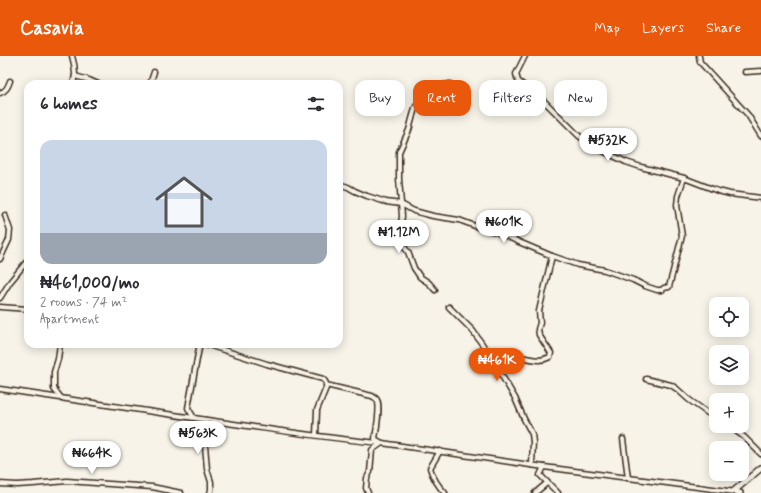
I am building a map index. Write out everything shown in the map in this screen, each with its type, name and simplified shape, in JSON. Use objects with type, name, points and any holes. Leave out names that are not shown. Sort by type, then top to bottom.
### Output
[{"type":"street","points":[[72,56],[74,61],[75,76],[73,80]]},
{"type":"street","points":[[525,56],[516,74],[518,80],[544,100],[579,136],[597,148],[626,162],[684,178],[718,191],[761,198]]},
{"type":"street","points":[[699,56],[700,62],[748,115],[761,136]]},
{"type":"street","points":[[745,72],[761,71]]},
{"type":"street","points":[[151,80],[154,72]]},
{"type":"street","points":[[75,76],[89,80]]},
{"type":"street","points":[[0,93],[4,92],[10,81]]},
{"type":"street","points":[[413,115],[409,130],[399,152],[399,178],[402,216],[400,232],[402,244],[408,252],[414,268],[420,277],[430,283],[435,290]]},
{"type":"street","points":[[343,185],[355,192],[386,202],[401,204],[414,211],[441,218],[459,220],[497,232],[552,256],[578,265],[605,270],[657,290],[662,290],[668,287],[682,236],[677,205],[678,196],[684,178]]},
{"type":"street","points":[[0,259],[9,240],[10,230],[6,215]]},
{"type":"street","points":[[495,364],[500,360],[517,356],[535,360],[545,360],[550,357],[551,353],[539,335],[538,329],[540,323],[539,311],[552,256]]},
{"type":"street","points":[[0,298],[2,291],[24,265]]},
{"type":"street","points":[[449,307],[473,331],[506,381],[515,398],[532,434],[532,465]]},
{"type":"street","points":[[0,308],[24,309]]},
{"type":"street","points":[[59,348],[54,372],[54,389],[62,399]]},
{"type":"street","points":[[194,418],[188,408],[198,348]]},
{"type":"street","points":[[218,348],[267,364],[323,379],[326,385],[317,410],[316,435]]},
{"type":"street","points":[[646,379],[670,385],[709,414]]},
{"type":"street","points":[[326,385],[375,397],[378,404],[375,439],[382,443]]},
{"type":"street","points":[[0,389],[206,420],[740,493]]},
{"type":"street","points":[[206,420],[205,445],[211,490],[210,493]]},
{"type":"street","points":[[739,433],[761,454]]},
{"type":"street","points":[[623,439],[628,478]]},
{"type":"street","points":[[368,493],[366,488],[370,472],[372,450],[382,443]]},
{"type":"street","points":[[440,451],[430,468],[432,476],[445,493]]},
{"type":"street","points":[[544,467],[540,475],[558,493]]},
{"type":"street","points":[[735,492],[761,468]]},
{"type":"street","points":[[0,484],[17,485],[67,481],[152,487],[181,493]]},
{"type":"street","points":[[536,493],[547,483]]},
{"type":"street","points":[[735,492],[740,493]]}]
